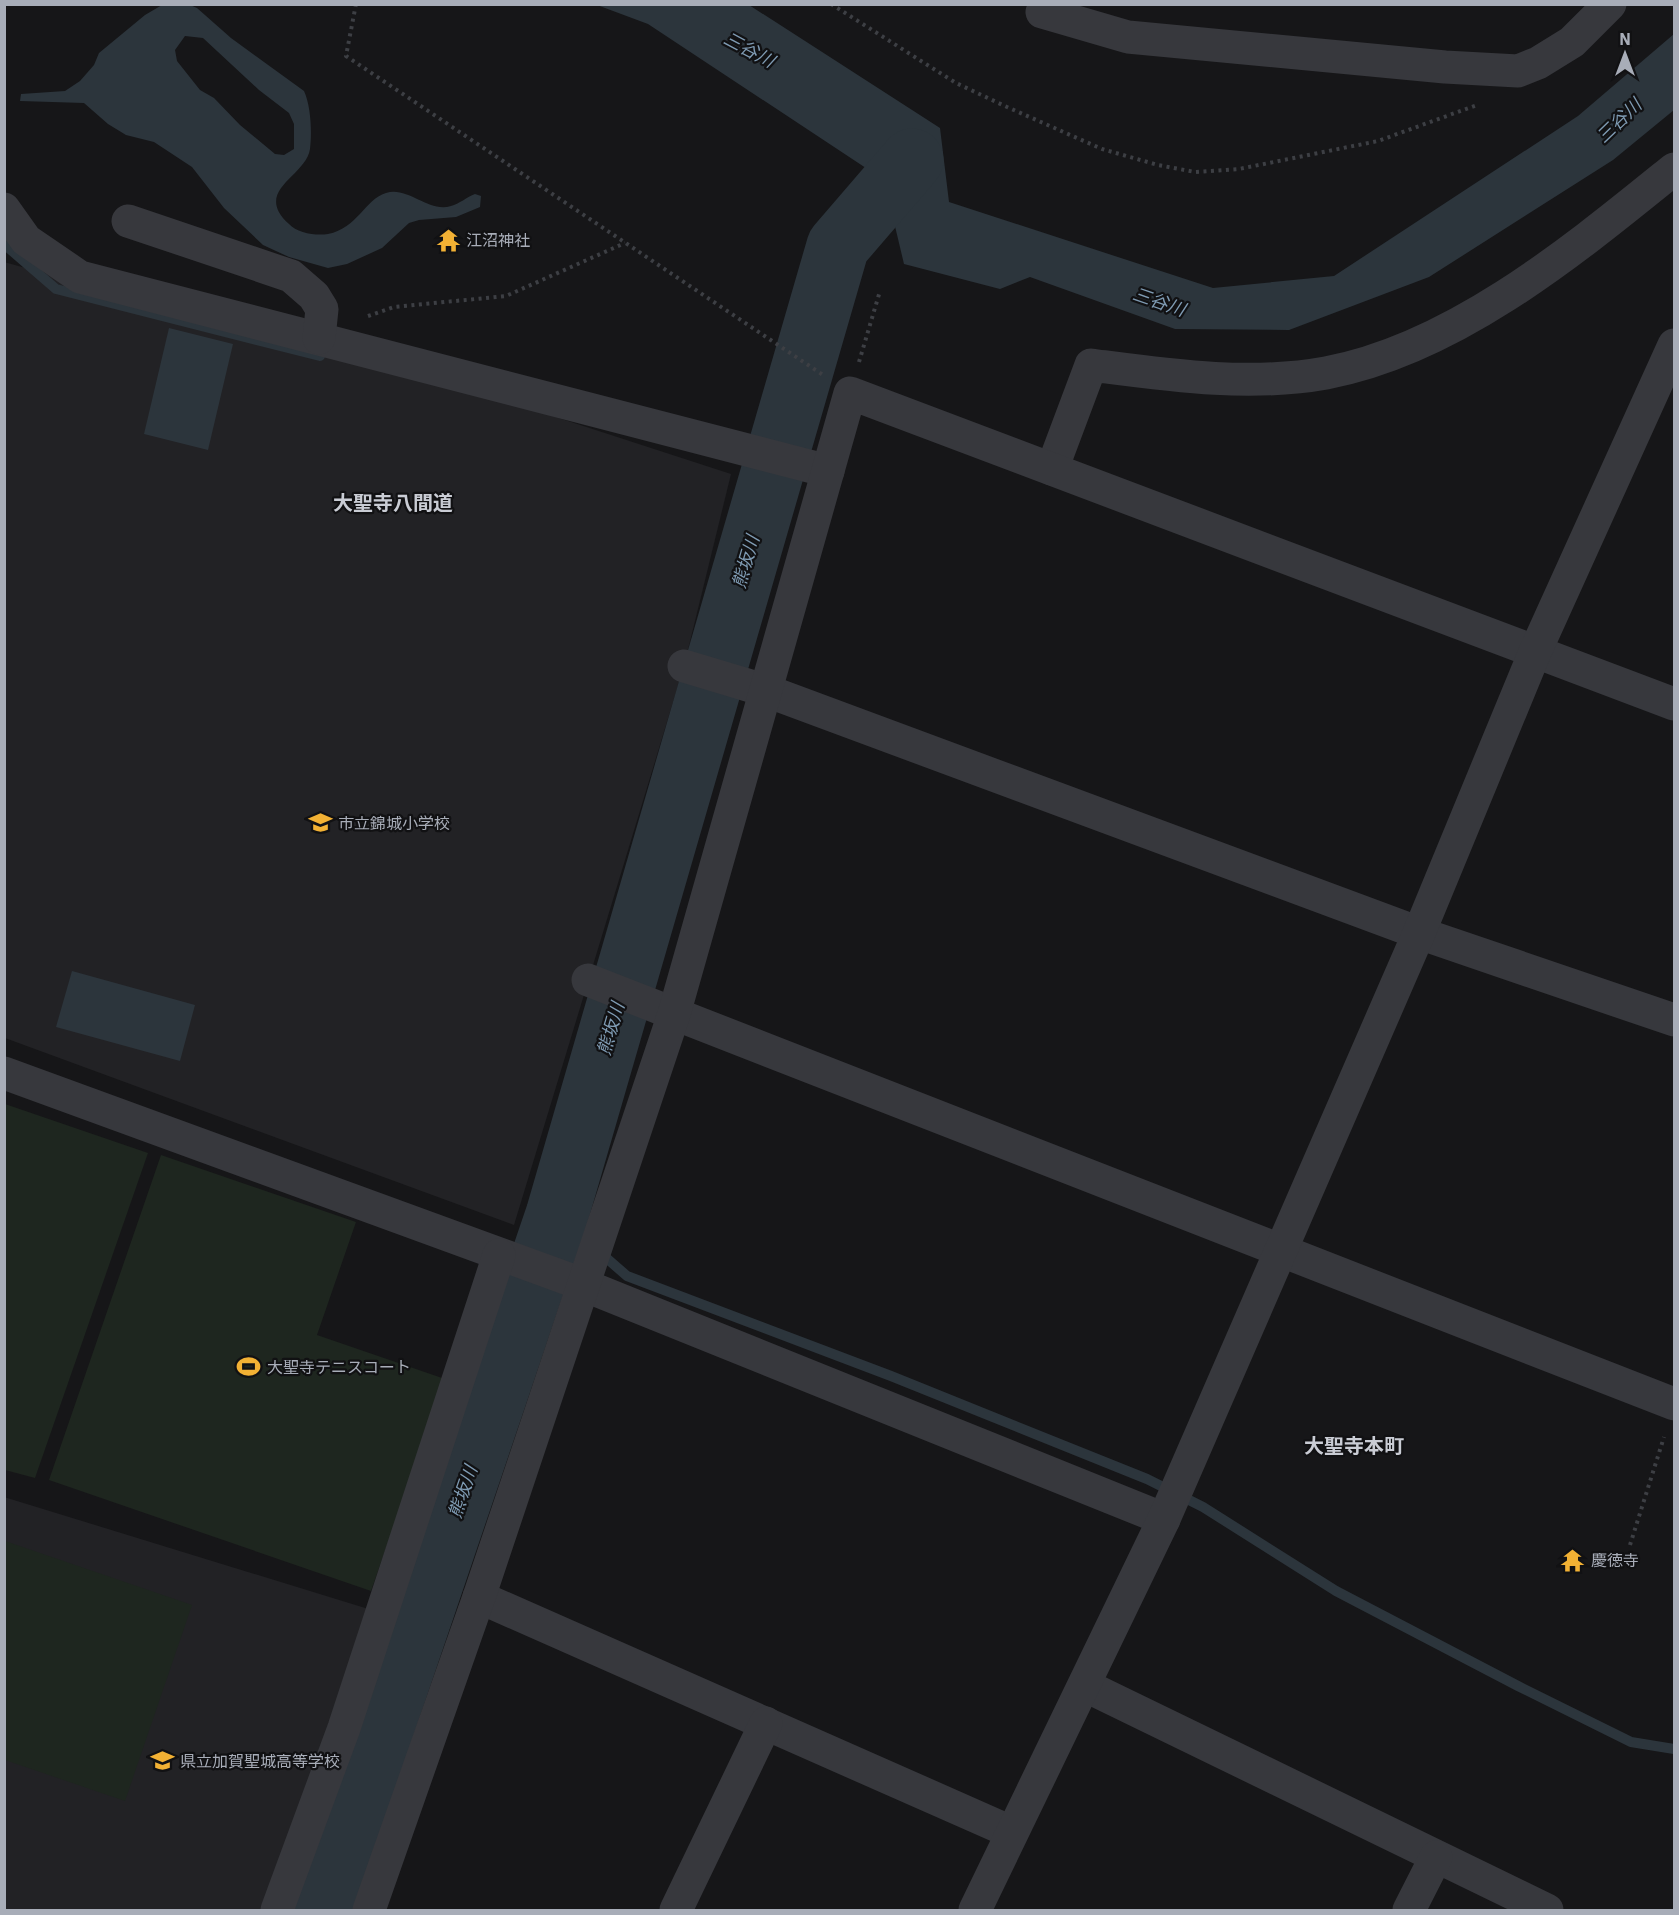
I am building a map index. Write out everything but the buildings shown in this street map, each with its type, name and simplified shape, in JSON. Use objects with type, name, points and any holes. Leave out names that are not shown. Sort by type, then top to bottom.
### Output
[{"type":"street","points":[[1042,12],[1128,37],[1445,67],[1518,71],[1538,63],[1572,42],[1610,4]]},
{"type":"street","points":[[1052,469],[1091,365],[1178,377],[1274,378],[1326,373],[1392,354],[1452,328],[1542,270],[1674,169]]},
{"type":"street","points":[[4,209],[26,240],[80,278],[321,334],[828,471]]},
{"type":"street","points":[[128,221],[291,276],[314,296],[322,309],[321,334]]},
{"type":"street","points":[[975,1911],[1011,1832],[1086,1686],[1164,1519],[1419,933],[1535,652],[1674,345]]},
{"type":"street","points":[[369,1911],[479,1597],[577,1283],[674,1014],[850,393],[1674,704]]},
{"type":"street","points":[[684,666],[766,691],[1419,933],[1674,1020]]},
{"type":"street","points":[[588,980],[1280,1251],[1671,1415]]},
{"type":"street","points":[[4,1073],[577,1283],[1164,1519]]},
{"type":"street","points":[[277,1911],[344,1728],[509,1258]]},
{"type":"street","points":[[479,1597],[1011,1832]]},
{"type":"street","points":[[1086,1686],[1547,1911]]},
{"type":"street","points":[[676,1911],[766,1723]]},
{"type":"street","points":[[1409,1911],[1436,1857]]},
{"type":"path","points":[[356,4],[346,56],[850,393],[880,291]]},
{"type":"path","points":[[831,4],[956,83],[997,102],[1102,149],[1195,172],[1239,169],[1378,141],[1484,102],[1518,71]]},
{"type":"path","points":[[321,334],[394,308],[506,296],[625,243]]},
{"type":"path","points":[[1630,1545],[1671,1415]]},
{"type":"shaded area","name":"市立錦城小学校","points":[[4,262],[500,399],[731,474],[684,666],[514,1225],[5,1038]]},
{"type":"shaded area","points":[[5,1104],[148,1153],[35,1478],[5,1470]]},
{"type":"shaded area","name":"大聖寺テニスコート","points":[[161,1155],[356,1222],[317,1335],[445,1379],[371,1591],[49,1480]]},
{"type":"shaded area","name":"県立加賀聖城高等学校","points":[[4,1497],[375,1611],[265,1910],[5,1910]]},
{"type":"shaded area","points":[[5,1541],[192,1605],[125,1801],[5,1760]]},
{"type":"water","points":[[162,5],[190,5],[197,8],[231,38],[304,91],[310,119],[310,149],[300,168],[278,193],[276,202],[279,212],[297,230],[318,235],[338,231],[347,226],[378,197],[386,193],[402,193],[434,206],[443,207],[454,205],[475,194],[481,196],[480,207],[456,217],[409,223],[382,248],[347,264],[328,268],[289,257],[263,245],[224,208],[192,167],[154,142],[126,135],[108,124],[84,103],[20,101],[21,94],[65,91],[80,81],[94,65],[99,53],[145,15]],"holes":[[[185,36],[203,38],[259,90],[289,113],[294,124],[294,149],[284,155],[275,154],[240,125],[214,98],[200,90],[177,61],[175,50]]]},
{"type":"water","name":"三谷川","points":[[597,5],[749,5],[940,128],[949,202],[1213,288],[1334,276],[1578,116],[1674,34],[1674,110],[1613,160],[1429,277],[1289,330],[1175,329],[1030,277],[1000,289],[904,264],[884,180],[648,24]]},
{"type":"water","points":[[169,328],[233,344],[208,450],[144,434]]},
{"type":"water","points":[[72,971],[195,1005],[180,1061],[56,1027]]},
{"type":"waterway","name":"熊坂川","points":[[321,1910],[557,1215],[838,246],[912,160]]},
{"type":"waterway","points":[[4,244],[56,289],[320,356]]},
{"type":"waterway","points":[[557,1215],[627,1276],[891,1376],[1147,1479],[1203,1507],[1336,1591],[1518,1686],[1631,1742],[1674,1749]]},
{"type":"place","name":"江沼神社","points":[[448,240]]},
{"type":"place","name":"市立錦城小学校","points":[[320,823]]},
{"type":"place","name":"大聖寺テニスコート","points":[[249,1367]]},
{"type":"place","name":"慶徳寺","points":[[1573,1560]]},
{"type":"place","name":"県立加賀聖城高等学校","points":[[162,1761]]},
{"type":"district","name":"大聖寺八間道","points":[[393,503]]},
{"type":"district","name":"大聖寺本町","points":[[1354,1446]]}]
